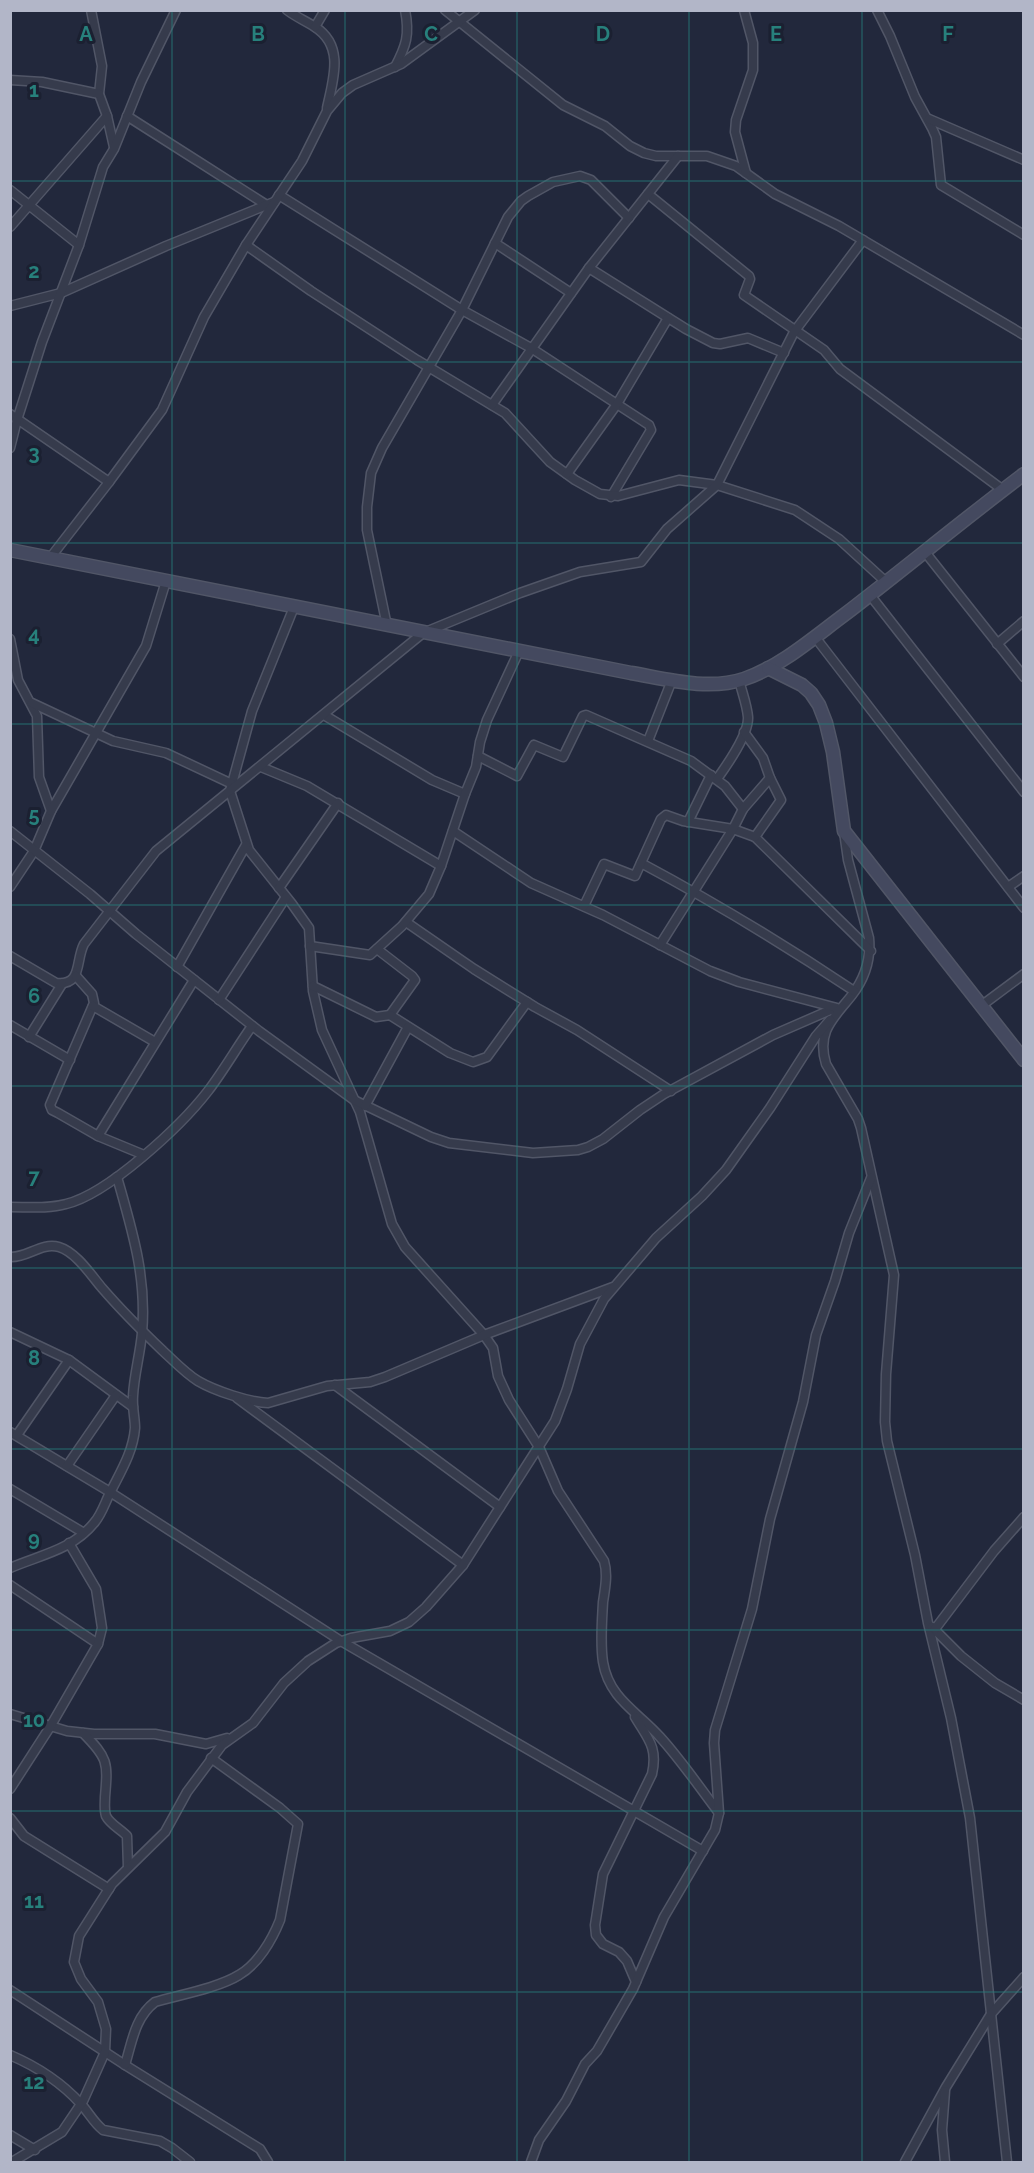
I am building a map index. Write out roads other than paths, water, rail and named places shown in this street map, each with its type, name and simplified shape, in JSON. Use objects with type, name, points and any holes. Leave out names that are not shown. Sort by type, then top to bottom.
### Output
[{"type":"street","points":[[91,10],[102,66],[99,94],[107,116],[114,149]]},
{"type":"street","points":[[10,448],[14,417],[79,245],[104,167],[114,149],[141,82],[176,10]]},
{"type":"street","points":[[287,10],[327,37],[335,55],[336,64],[327,111]]},
{"type":"street","points":[[315,27],[326,10]]},
{"type":"street","points":[[394,69],[407,41],[408,27],[405,10]]},
{"type":"street","points":[[445,10],[563,105],[605,126],[630,146],[644,153],[707,156],[736,166],[775,194],[839,226],[1023,335]]},
{"type":"street","points":[[50,558],[110,482],[168,400],[197,328],[272,200],[302,161],[327,111],[352,85],[394,69],[475,10]]},
{"type":"street","points":[[744,10],[753,43],[753,70],[736,120],[735,132],[746,172]]},
{"type":"street","points":[[877,10],[915,96],[936,136],[941,185],[1023,235]]},
{"type":"street","points":[[10,80],[42,82],[99,94]]},
{"type":"street","points":[[10,227],[107,116]]},
{"type":"street","points":[[127,116],[531,348],[652,428],[612,497]]},
{"type":"street","points":[[928,119],[1023,160]]},
{"type":"street","points":[[492,405],[589,268],[678,156]]},
{"type":"street","points":[[387,626],[367,530],[371,473],[382,448],[462,310],[513,209],[521,201],[553,182],[580,176],[591,180],[629,218]]},
{"type":"street","points":[[10,190],[79,245]]},
{"type":"street","points":[[648,194],[749,276],[744,295],[794,332],[824,350],[840,369],[1003,490]]},
{"type":"street","points":[[10,306],[61,293],[272,200]]},
{"type":"street","points":[[29,1037],[62,984],[76,976],[81,949],[156,851],[423,633],[520,593],[580,572],[641,562],[674,522],[717,485],[794,332],[863,240]]},
{"type":"street","points":[[495,243],[571,293]]},
{"type":"street","points":[[246,244],[311,291],[428,367],[492,405],[513,420],[538,450],[567,474],[600,494],[612,497],[680,480],[717,485],[795,510],[839,539],[886,582]]},
{"type":"street","points":[[589,268],[712,343],[720,344],[748,338],[784,353]]},
{"type":"street","points":[[567,474],[617,404],[668,318]]},
{"type":"street","points":[[14,417],[110,482]]},
{"type":"street","points":[[10,550],[423,633],[672,680],[702,683],[739,680],[768,668],[815,637],[1023,474]]},
{"type":"street","points":[[925,552],[1023,678]]},
{"type":"street","points":[[10,887],[34,851],[51,811],[146,646],[166,581]]},
{"type":"street","points":[[870,595],[1023,791]]},
{"type":"street","points":[[294,607],[255,701],[231,788],[246,845],[309,928],[313,986],[326,1040],[360,1112],[387,1209],[398,1236],[405,1247],[494,1348],[502,1386],[539,1447],[558,1491],[607,1569],[602,1611],[603,1662],[612,1686],[632,1712],[654,1753],[652,1774],[603,1874],[595,1925],[596,1935],[603,1944],[619,1952],[627,1960],[636,1982]]},
{"type":"street","points":[[997,644],[1023,621]]},
{"type":"street","points":[[815,637],[1023,908]]},
{"type":"street","points":[[10,639],[18,680],[31,703],[38,722],[39,777],[51,811]]},
{"type":"street","points":[[310,946],[368,956],[406,922],[429,894],[476,767],[487,720],[519,651]]},
{"type":"street","points":[[12,2163],[62,2132],[81,2104],[105,2052],[106,2029],[98,2002],[81,1979],[74,1962],[79,1936],[109,1889],[165,1832],[187,1792],[211,1758],[233,1736],[257,1718],[284,1683],[308,1661],[341,1641],[390,1631],[409,1622],[426,1607],[463,1565],[558,1415],[580,1344],[604,1299],[656,1238],[702,1196],[726,1170],[770,1108],[816,1036],[837,1008],[854,991],[869,963],[871,951],[869,938],[848,860],[834,752],[826,723],[819,705],[802,685],[768,668]]},
{"type":"street","points":[[648,741],[672,680]]},
{"type":"street","points":[[688,822],[714,777],[729,762],[744,732],[748,718],[739,680]]},
{"type":"street","points":[[31,703],[120,744],[166,753],[231,788]]},
{"type":"street","points":[[324,715],[432,780],[465,794]]},
{"type":"street","points":[[478,756],[517,776],[534,745],[560,757],[564,756],[585,715],[684,756],[728,788],[742,809]]},
{"type":"street","points":[[744,732],[763,758],[781,802],[755,837]]},
{"type":"street","points":[[261,767],[307,786],[338,803],[441,866]]},
{"type":"street","points":[[660,945],[733,829],[742,809],[770,778]]},
{"type":"street","points":[[279,888],[338,803]]},
{"type":"street","points":[[584,906],[604,864],[635,876],[663,817],[669,816],[688,822],[733,829],[755,837],[871,951]]},
{"type":"street","points":[[10,831],[252,1026],[354,1100],[440,1140],[504,1151],[533,1153],[588,1148],[640,1110],[671,1091],[773,1035],[837,1008]]},
{"type":"street","points":[[453,831],[522,879],[584,906],[710,971],[739,982],[837,1008]]},
{"type":"street","points":[[844,831],[1023,1060]]},
{"type":"street","points":[[177,967],[246,845]]},
{"type":"street","points":[[641,862],[803,957],[854,991]]},
{"type":"street","points":[[1008,887],[1023,876]]},
{"type":"street","points":[[219,1000],[286,897]]},
{"type":"street","points":[[406,922],[474,969],[577,1030],[671,1091]]},
{"type":"street","points":[[377,949],[415,980],[390,1016]]},
{"type":"street","points":[[11,957],[52,982],[62,984]]},
{"type":"street","points":[[981,1006],[1023,975]]},
{"type":"street","points":[[76,976],[92,994],[93,1006],[50,1105],[58,1113],[98,1136],[144,1155]]},
{"type":"street","points":[[98,1136],[194,980]]},
{"type":"street","points":[[313,986],[376,1017],[390,1016],[463,1060],[472,1062],[487,1057],[527,1002]]},
{"type":"street","points":[[93,1006],[155,1042]]},
{"type":"street","points":[[830,1020],[823,1041],[824,1057],[830,1072],[858,1119],[868,1154],[871,1178],[894,1275],[886,1374],[887,1441],[931,1626],[970,1818],[1007,2163]]},
{"type":"street","points":[[10,1025],[70,1060]]},
{"type":"street","points":[[10,1207],[65,1205],[90,1196],[117,1178],[178,1123],[208,1090],[252,1026]]},
{"type":"street","points":[[365,1106],[408,1027]]},
{"type":"street","points":[[13,1564],[53,1553],[84,1533],[93,1524],[102,1512],[132,1444],[135,1428],[133,1407],[142,1331],[142,1283],[140,1263],[117,1178]]},
{"type":"street","points":[[531,2163],[539,2140],[566,2101],[585,2064],[597,2051],[636,1982],[664,1917],[715,1830],[719,1813],[715,1730],[752,1609],[768,1528],[803,1402],[816,1335],[847,1238],[871,1178]]},
{"type":"street","points":[[10,1257],[20,1257],[43,1246],[65,1250],[142,1331],[189,1375],[204,1384],[260,1403],[268,1403],[335,1385],[370,1382],[484,1335],[614,1287]]},
{"type":"street","points":[[10,1332],[69,1360],[133,1407]]},
{"type":"street","points":[[69,1360],[14,1434],[110,1492],[341,1641],[703,1851]]},
{"type":"street","points":[[335,1385],[501,1507]]},
{"type":"street","points":[[231,1394],[463,1565]]},
{"type":"street","points":[[67,1466],[116,1395]]},
{"type":"street","points":[[10,1489],[84,1533]]},
{"type":"street","points":[[931,1626],[1023,1517]]},
{"type":"street","points":[[10,1789],[50,1727],[98,1644],[102,1628],[96,1589],[69,1543]]},
{"type":"street","points":[[10,1585],[98,1644]]},
{"type":"street","points":[[931,1626],[961,1656],[995,1683],[1023,1700]]},
{"type":"street","points":[[632,1712],[660,1737],[719,1813]]},
{"type":"street","points":[[10,1714],[50,1727],[82,1732],[156,1734],[206,1744],[233,1736]]},
{"type":"street","points":[[82,1732],[99,1749],[105,1759],[107,1769],[105,1811],[110,1821],[127,1836],[128,1868]]},
{"type":"street","points":[[125,2065],[139,2018],[146,2008],[155,2002],[238,1976],[263,1952],[280,1920],[298,1824],[280,1808],[211,1758]]},
{"type":"street","points":[[10,1818],[24,1836],[109,1889]]},
{"type":"street","points":[[905,2163],[946,2087],[991,2014],[1023,1977]]},
{"type":"street","points":[[10,1990],[260,2150],[268,2163]]},
{"type":"street","points":[[10,2055],[44,2071],[81,2104],[103,2130],[160,2142],[172,2148],[190,2163]]},
{"type":"street","points":[[945,2163],[942,2130],[946,2087]]},
{"type":"street","points":[[10,2135],[35,2150]]}]
